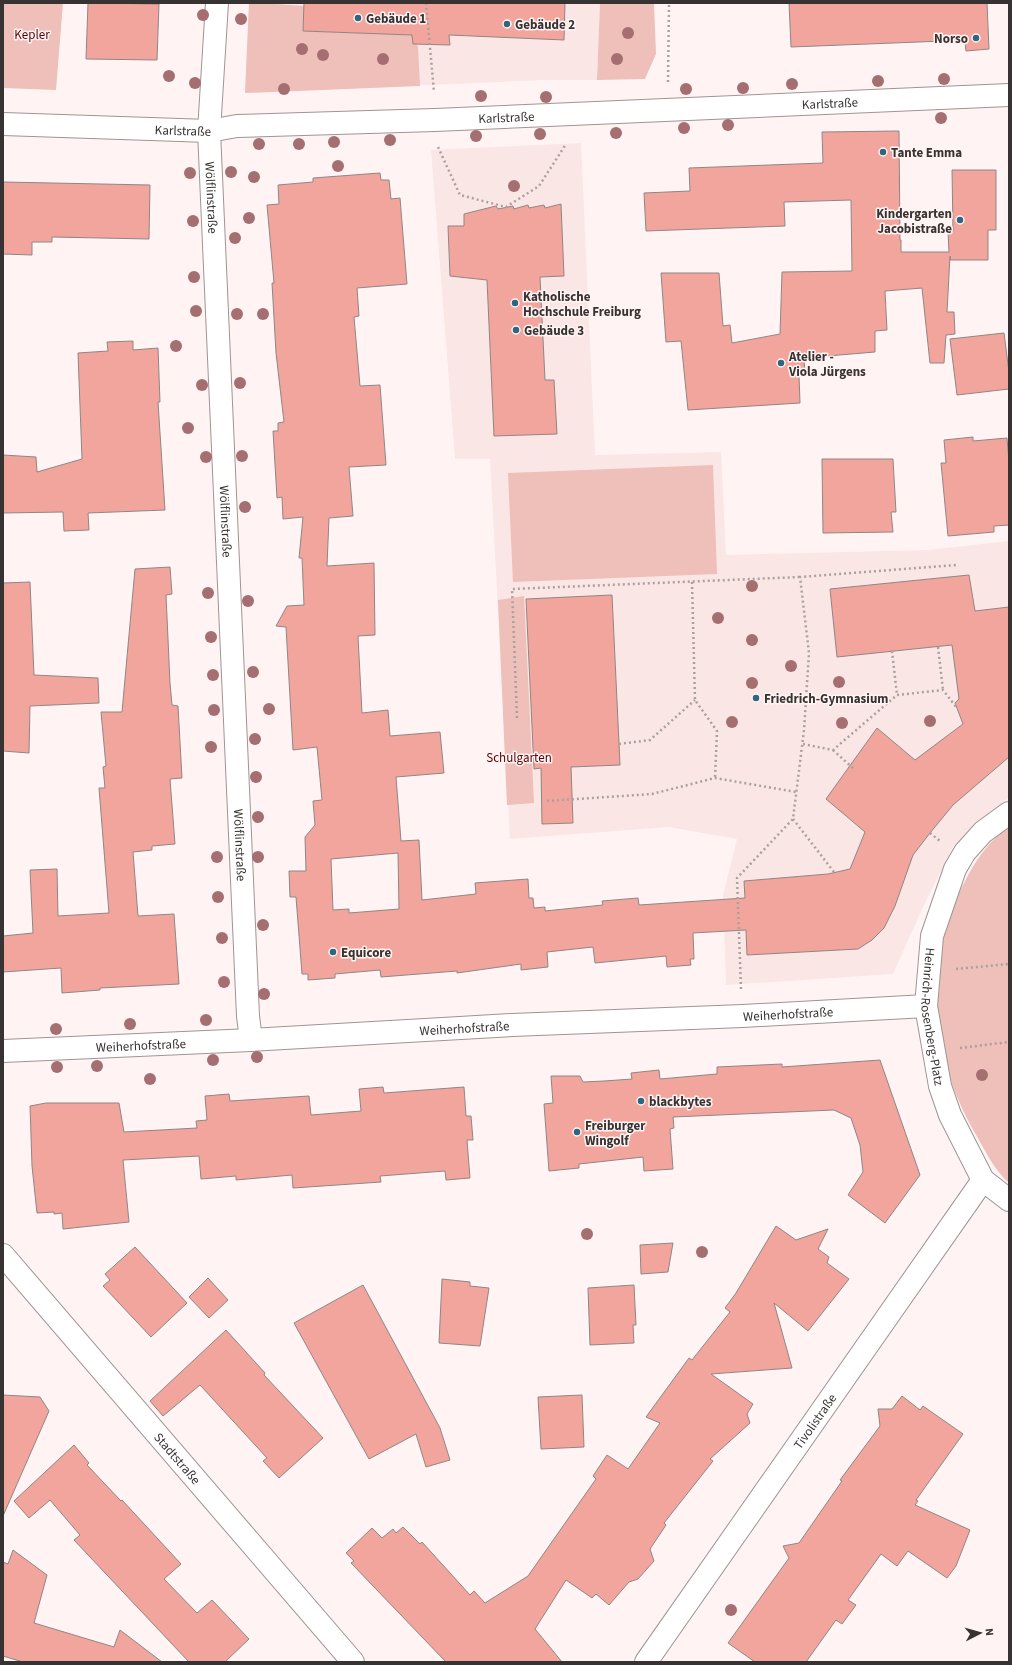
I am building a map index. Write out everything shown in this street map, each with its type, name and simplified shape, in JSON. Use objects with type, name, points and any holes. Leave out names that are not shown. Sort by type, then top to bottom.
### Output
[{"type":"street","name":"Wölflinstraße","points":[[217,3],[209,131],[247,1000],[251,1040]]},
{"type":"street","name":"Karlstraße","points":[[3,124],[209,131],[237,126],[435,120],[1009,95]]},
{"type":"street","name":"Heinrich-Rosenberg-Platz","points":[[1009,813],[983,832],[966,852],[955,869],[932,936],[926,1006],[940,1086],[950,1115],[984,1180],[1009,1200]]},
{"type":"street","name":"Weiherhofstraße","points":[[3,1051],[926,1006]]},
{"type":"street","name":"Tivolistraße","points":[[646,1662],[984,1180]]},
{"type":"street","name":"Stadtstraße","points":[[3,1255],[352,1662]]},
{"type":"path","points":[[667,110],[669,3]]},
{"type":"path","points":[[517,718],[512,589],[800,577],[956,564]]},
{"type":"path","points":[[743,1016],[737,878],[793,819],[803,744],[809,653],[800,577]]},
{"type":"path","points":[[692,582],[694,700],[717,731],[715,778]]},
{"type":"path","points":[[938,647],[943,690],[957,708]]},
{"type":"path","points":[[892,651],[896,695]]},
{"type":"path","points":[[833,750],[896,695],[943,690]]},
{"type":"path","points":[[619,744],[650,740],[694,700]]},
{"type":"path","points":[[803,744],[833,750],[855,770]]},
{"type":"path","points":[[547,801],[652,794],[715,778],[796,792]]},
{"type":"path","points":[[793,819],[834,872]]},
{"type":"path","points":[[930,833],[942,843]]},
{"type":"path","points":[[929,972],[1009,964]]},
{"type":"path","points":[[933,1051],[1009,1042]]},
{"type":"shaded area","points":[[249,3],[600,3],[597,80],[542,80],[245,93]]},
{"type":"shaded area","name":"Friedrich-Gymnasium","points":[[581,143],[595,455],[721,452],[726,555],[928,550],[1009,541],[1009,797],[953,847],[923,907],[893,974],[726,985],[723,895],[737,839],[669,827],[510,839],[490,459],[455,459],[431,150]]},
{"type":"green space","name":"Kepler","points":[[3,3],[63,3],[56,90],[3,88]]},
{"type":"green space","points":[[249,3],[275,3],[304,6],[303,31],[412,35],[418,47],[420,86],[245,93]]},
{"type":"green space","points":[[600,3],[654,3],[656,54],[645,79],[597,80]]},
{"type":"green space","points":[[713,465],[717,574],[513,582],[508,473]]},
{"type":"green space","name":"Schulgarten","points":[[524,596],[534,803],[507,805],[498,600]]},
{"type":"green space","points":[[1009,826],[1009,1183],[994,1166],[986,1153],[965,1115],[951,1080],[939,1026],[936,956],[944,926],[967,877],[988,845]]},
{"type":"building","points":[[88,3],[159,4],[157,60],[86,59]]},
{"type":"building","points":[[304,3],[565,3],[564,40],[449,35],[450,45],[413,44],[412,35],[303,31]]},
{"type":"building","points":[[789,3],[987,3],[989,49],[966,51],[965,42],[944,43],[944,41],[791,47]]},
{"type":"building","points":[[899,131],[901,252],[949,252],[948,231],[953,231],[952,170],[996,170],[996,230],[988,230],[988,260],[950,260],[950,256],[947,312],[954,312],[955,334],[946,335],[944,363],[930,363],[922,288],[885,291],[887,330],[875,331],[875,352],[804,358],[805,374],[799,375],[800,403],[688,410],[681,341],[666,342],[661,273],[719,273],[723,326],[730,325],[732,343],[780,334],[782,272],[852,271],[851,200],[784,202],[785,226],[646,231],[644,193],[690,191],[689,168],[823,163],[822,132]]},
{"type":"building","points":[[380,173],[381,180],[389,180],[391,199],[400,198],[407,284],[357,288],[359,316],[354,317],[360,386],[380,385],[386,465],[349,467],[353,516],[329,518],[327,566],[374,563],[375,635],[358,636],[362,713],[388,710],[390,736],[440,732],[444,773],[396,777],[401,841],[419,840],[422,900],[476,894],[475,883],[528,879],[529,898],[533,898],[534,908],[545,907],[545,911],[603,905],[602,901],[638,898],[639,905],[745,898],[744,881],[828,874],[850,869],[865,832],[826,799],[877,728],[915,760],[963,724],[955,703],[959,699],[952,645],[837,657],[830,589],[969,575],[975,611],[1009,607],[1009,757],[953,805],[913,855],[895,906],[884,928],[872,940],[858,949],[747,955],[746,930],[693,933],[694,959],[690,959],[691,965],[667,967],[666,956],[595,963],[593,947],[547,952],[548,967],[521,970],[521,964],[457,973],[457,971],[381,977],[380,970],[335,974],[335,978],[308,980],[308,974],[302,974],[296,897],[290,897],[289,871],[306,871],[305,837],[315,825],[313,801],[322,800],[317,747],[293,750],[286,627],[276,626],[287,606],[304,605],[302,558],[299,558],[303,517],[283,519],[282,497],[277,498],[273,431],[278,431],[278,423],[284,422],[276,353],[272,283],[274,283],[267,205],[279,204],[278,185],[313,182],[313,178]],"holes":[[[398,853],[399,909],[349,913],[349,909],[333,910],[331,859]]]},
{"type":"building","points":[[3,182],[150,185],[149,239],[52,237],[52,242],[32,242],[32,255],[3,254]]},
{"type":"building","name":"Gebäude 3","points":[[561,204],[564,276],[540,277],[545,380],[554,380],[557,434],[494,436],[487,280],[450,276],[448,226],[464,226],[464,214],[496,206],[498,209],[513,206],[514,209],[528,205],[529,208],[544,205],[545,208]]},
{"type":"building","points":[[1004,333],[1009,372],[1009,389],[957,395],[950,339]]},
{"type":"building","points":[[133,341],[133,350],[158,348],[160,402],[158,402],[165,510],[88,513],[89,530],[64,531],[63,512],[3,513],[3,455],[36,457],[37,472],[82,459],[78,353],[108,351],[107,342]]},
{"type":"building","points":[[973,437],[973,441],[1007,438],[1009,462],[1009,525],[994,526],[994,532],[948,536],[941,463],[946,463],[944,440]]},
{"type":"building","points":[[822,459],[893,459],[896,512],[891,512],[893,532],[823,533]]},
{"type":"building","points":[[170,567],[172,594],[166,595],[170,683],[172,705],[178,706],[182,778],[170,779],[175,844],[152,846],[152,850],[133,852],[138,916],[174,914],[179,984],[100,988],[100,990],[62,993],[61,968],[3,972],[3,936],[33,933],[30,870],[57,869],[58,916],[109,913],[99,788],[105,788],[103,767],[106,766],[101,712],[122,712],[135,569]]},
{"type":"building","points":[[30,582],[34,675],[98,678],[99,703],[30,706],[29,753],[3,751],[3,583]]},
{"type":"building","points":[[612,595],[620,765],[571,767],[573,823],[542,824],[541,768],[534,769],[526,599]]},
{"type":"building","points":[[880,1060],[920,1175],[885,1223],[848,1195],[863,1172],[860,1145],[851,1118],[834,1110],[673,1117],[674,1128],[670,1129],[673,1169],[644,1171],[643,1157],[579,1164],[579,1168],[549,1171],[544,1104],[553,1103],[551,1076],[580,1076],[583,1082],[604,1081],[632,1079],[631,1073],[659,1070],[660,1079],[717,1074],[717,1067],[782,1064],[782,1067]]},
{"type":"building","points":[[383,1087],[384,1093],[464,1087],[466,1116],[471,1116],[473,1140],[467,1140],[470,1178],[446,1180],[445,1171],[380,1176],[381,1182],[293,1188],[292,1175],[236,1180],[236,1176],[201,1179],[199,1156],[123,1160],[129,1222],[63,1229],[62,1213],[37,1213],[32,1166],[30,1106],[46,1103],[119,1103],[124,1132],[197,1128],[196,1121],[207,1120],[205,1096],[229,1094],[230,1101],[309,1096],[311,1115],[361,1111],[359,1089]]},
{"type":"building","points":[[776,1226],[796,1240],[828,1229],[818,1249],[829,1257],[827,1263],[849,1279],[808,1331],[774,1303],[792,1368],[711,1374],[753,1404],[747,1414],[750,1423],[710,1459],[713,1461],[664,1523],[666,1525],[650,1549],[654,1561],[638,1579],[629,1582],[609,1605],[596,1594],[592,1598],[566,1580],[535,1629],[562,1662],[446,1662],[351,1563],[354,1561],[346,1553],[372,1528],[382,1538],[393,1529],[396,1533],[403,1527],[420,1544],[422,1542],[470,1595],[474,1591],[485,1603],[528,1576],[596,1479],[593,1476],[607,1455],[628,1469],[660,1423],[646,1417],[689,1358],[692,1360],[730,1312],[725,1308],[736,1293]]},
{"type":"building","points":[[673,1243],[668,1272],[641,1274],[640,1245]]},
{"type":"building","points":[[135,1247],[187,1303],[151,1337],[103,1286],[110,1280],[105,1274]]},
{"type":"building","points":[[208,1278],[228,1300],[209,1318],[189,1297]]},
{"type":"building","points":[[442,1279],[470,1282],[470,1286],[489,1288],[480,1346],[439,1343]]},
{"type":"building","points":[[363,1285],[440,1428],[450,1460],[426,1467],[416,1434],[369,1459],[294,1323]]},
{"type":"building","points":[[634,1285],[636,1325],[633,1325],[634,1343],[590,1345],[588,1288]]},
{"type":"building","points":[[226,1330],[265,1373],[264,1375],[323,1438],[279,1478],[263,1461],[267,1458],[200,1385],[163,1416],[150,1401]]},
{"type":"building","points":[[3,1395],[40,1397],[49,1411],[3,1516]]},
{"type":"building","points":[[582,1395],[584,1447],[541,1449],[538,1397]]},
{"type":"building","points":[[902,1396],[920,1410],[923,1406],[963,1434],[916,1500],[918,1501],[915,1505],[970,1530],[956,1566],[947,1578],[908,1551],[897,1566],[881,1554],[848,1600],[856,1605],[842,1624],[836,1620],[806,1662],[755,1662],[728,1643],[789,1558],[783,1546],[799,1543],[842,1481],[840,1480],[880,1426],[878,1409],[892,1409]]},
{"type":"building","points":[[74,1445],[89,1463],[87,1465],[121,1501],[122,1500],[181,1564],[164,1579],[197,1613],[212,1600],[249,1639],[225,1662],[189,1662],[74,1540],[80,1535],[50,1500],[29,1518],[14,1501]]},
{"type":"building","points":[[13,1550],[47,1575],[34,1623],[114,1647],[120,1630],[162,1662],[23,1662],[3,1656],[3,1562],[8,1564]]},
{"type":"place","name":"Gebäude 1","points":[[358,18]]},
{"type":"place","name":"Gebäude 2","points":[[507,24]]},
{"type":"place","name":"Norso","points":[[976,38]]},
{"type":"place","name":"Tante Emma","points":[[883,152]]},
{"type":"place","name":"Kindergarten Jacobistraße","points":[[960,220]]},
{"type":"place","name":"Katholische Hochschule Freiburg","points":[[515,303]]},
{"type":"place","name":"Gebäude 3","points":[[516,330]]},
{"type":"place","name":"Atelier - Viola Jürgens","points":[[781,363]]},
{"type":"place","name":"Friedrich-Gymnasium","points":[[756,698]]},
{"type":"place","name":"Equicore","points":[[333,952]]},
{"type":"place","name":"blackbytes","points":[[641,1101]]},
{"type":"place","name":"Freiburger Wingolf","points":[[577,1132]]}]
